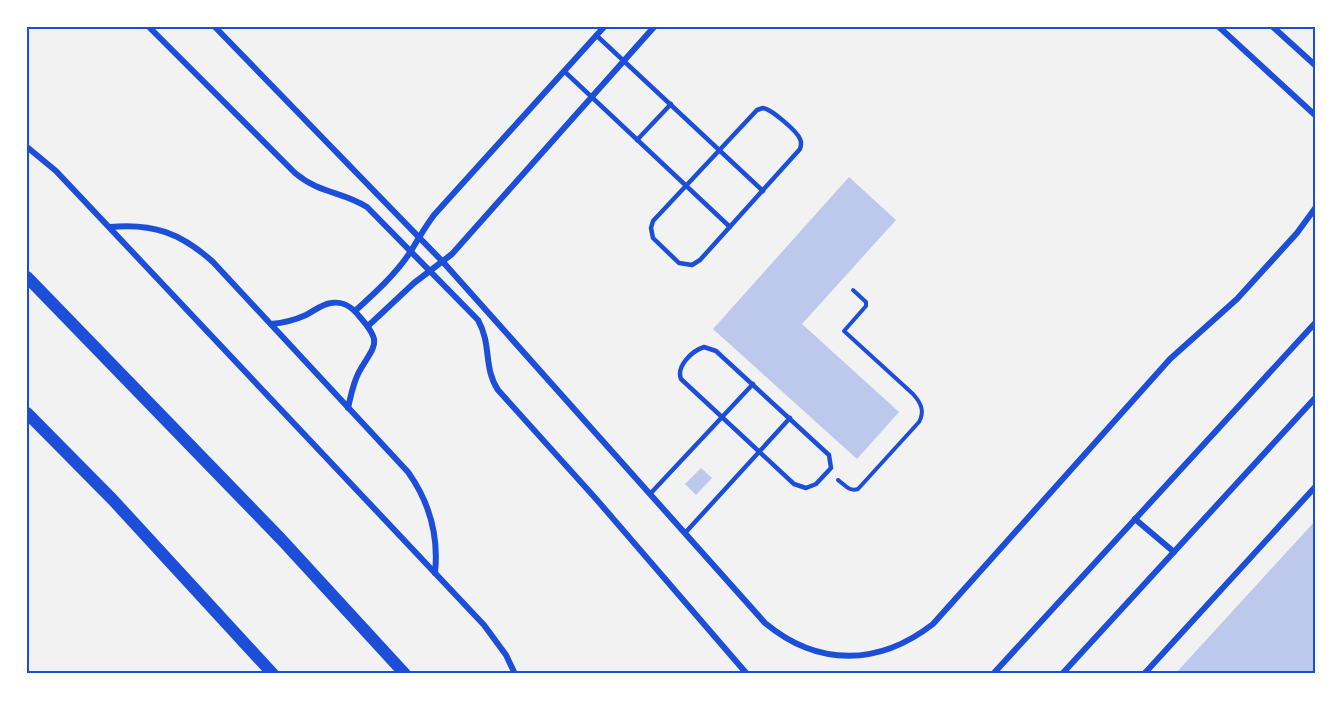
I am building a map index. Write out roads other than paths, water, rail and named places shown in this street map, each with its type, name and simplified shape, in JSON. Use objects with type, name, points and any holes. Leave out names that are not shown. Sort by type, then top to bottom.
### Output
[{"type":"main road","points":[[27,277],[281,539],[405,674]]},
{"type":"main road","points":[[27,413],[136,525],[273,674]]},
{"type":"street","points":[[149,27],[295,173],[312,186],[347,197],[367,207],[478,320],[483,328],[488,347],[490,375],[498,390],[597,500],[747,674]]},
{"type":"street","points":[[214,27],[443,262],[765,624],[795,644],[830,655],[867,655],[902,645],[918,635],[946,611],[1170,359],[1237,299],[1297,233],[1316,207]]},
{"type":"street","points":[[355,311],[385,283],[411,251],[418,236],[434,215],[604,27]]},
{"type":"street","points":[[368,326],[398,296],[443,262],[654,27]]},
{"type":"street","points":[[1219,27],[1316,116]]},
{"type":"street","points":[[1273,27],[1316,66]]},
{"type":"street","points":[[27,147],[56,171],[110,227],[484,625],[506,655],[515,674]]},
{"type":"street","points":[[110,227],[129,225],[147,227],[183,239],[213,262],[408,472],[418,486],[432,519],[436,537],[435,573]]},
{"type":"street","points":[[271,324],[296,319],[334,302],[349,306],[355,311],[374,337],[373,350],[354,383],[348,408]]},
{"type":"street","points":[[993,674],[1316,322]]},
{"type":"street","points":[[1062,674],[1316,397]]},
{"type":"street","points":[[1144,674],[1316,486]]},
{"type":"street","points":[[1135,519],[1174,552]]},
{"type":"lane","points":[[596,35],[763,191]]},
{"type":"lane","points":[[564,71],[730,227]]},
{"type":"lane","points":[[637,140],[671,104]]},
{"type":"lane","points":[[763,108],[771,110],[797,134],[801,142],[799,152],[700,260],[692,266],[679,263],[655,241],[650,231],[653,221],[720,150],[757,110],[763,108]]},
{"type":"lane","points":[[711,347],[753,384],[829,455],[831,464],[828,472],[810,488],[799,487],[759,452],[681,379],[679,370],[698,349],[711,347]]},
{"type":"lane","points":[[650,494],[753,384]]},
{"type":"lane","points":[[685,533],[789,418]]}]
